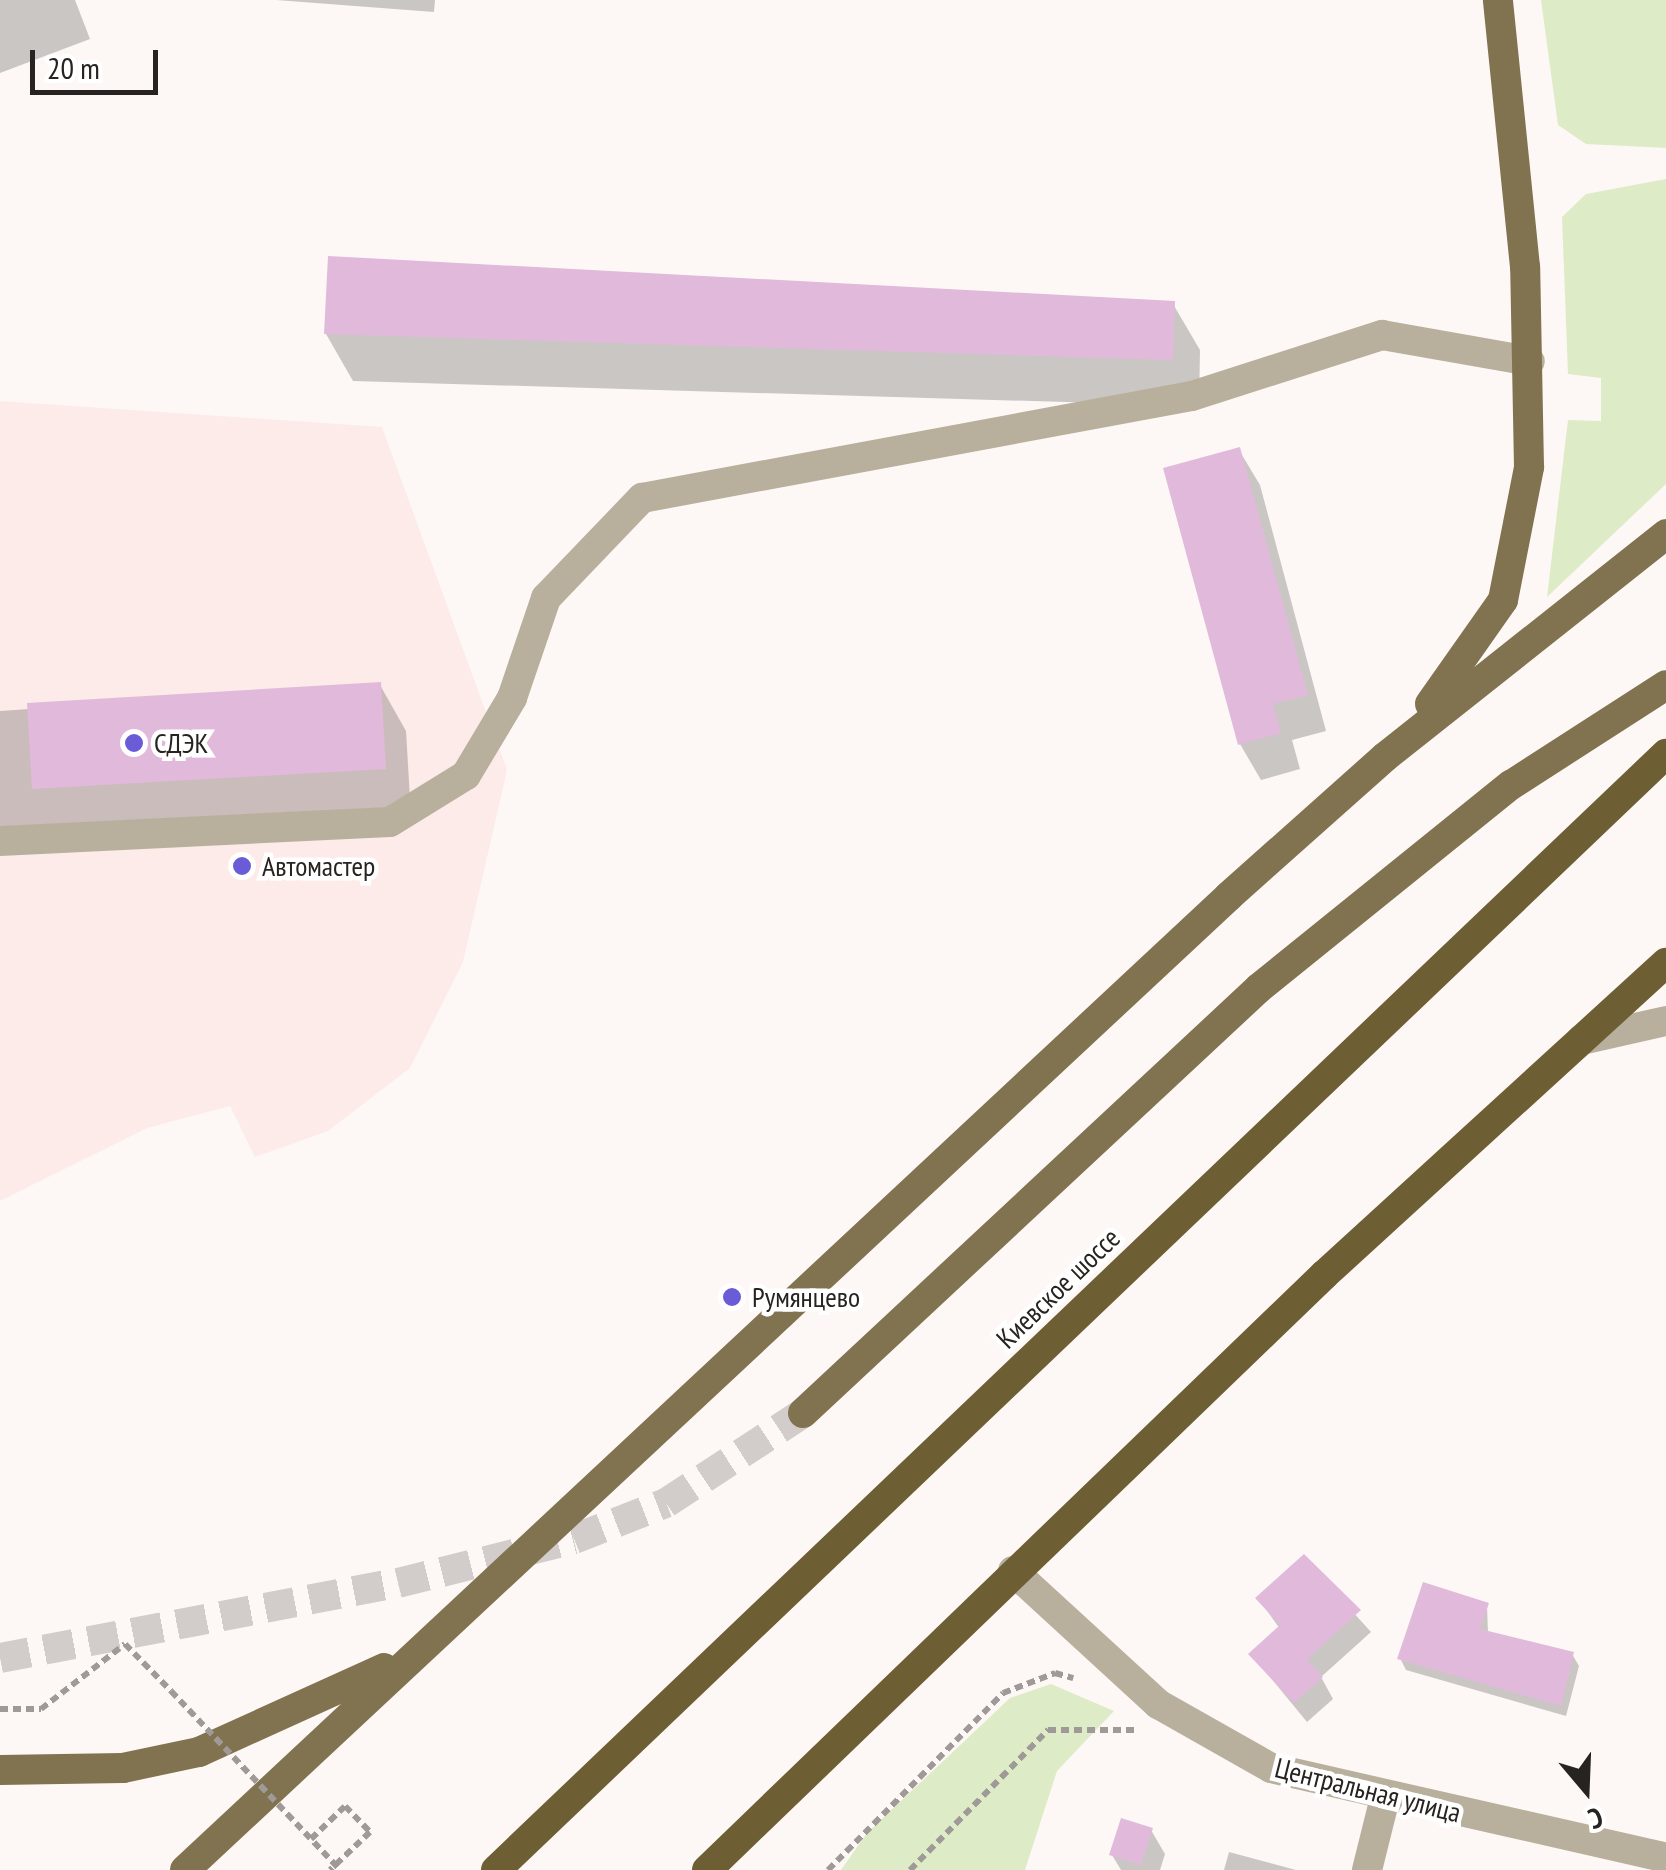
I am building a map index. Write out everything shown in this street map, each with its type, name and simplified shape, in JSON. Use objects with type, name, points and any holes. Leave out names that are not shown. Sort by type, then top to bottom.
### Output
[{"type":"highway","name":"Киевское шоссе","points":[[496,1870],[1666,754]]},
{"type":"highway","points":[[707,1870],[1014,1571],[1666,963]]},
{"type":"main road","points":[[1384,757],[1459,671],[1503,600],[1524,514],[1530,361],[1498,0]]},
{"type":"main road","points":[[185,1870],[1384,757],[1666,534]]},
{"type":"main road","points":[[803,1413],[1259,988],[1511,785],[1666,684]]},
{"type":"main road","points":[[0,1770],[123,1768],[199,1752],[332,1698],[430,1641]]},
{"type":"street","points":[[0,840],[390,822],[466,775],[512,698],[546,598],[642,498],[1192,396],[1382,335],[1530,361]]},
{"type":"street","points":[[1582,1040],[1666,1021]]},
{"type":"street","name":"Центральная улица","points":[[1014,1571],[1158,1704],[1272,1768],[1385,1798],[1666,1858]]},
{"type":"street","points":[[1367,1870],[1385,1798]]},
{"type":"path","points":[[0,1709],[41,1709],[125,1644],[340,1870]]},
{"type":"path","points":[[828,1870],[989,1706],[1031,1680]]},
{"type":"path","points":[[910,1870],[1048,1730],[1132,1734],[1158,1704]]},
{"type":"path","points":[[311,1839],[345,1806],[370,1832],[330,1870]]},
{"type":"shaded area","name":"Автомастер","points":[[0,401],[382,427],[507,770],[463,962],[410,1068],[328,1131],[255,1157],[230,1106],[147,1128],[0,1201]]},
{"type":"green space","points":[[1541,0],[1666,0],[1666,148],[1586,144],[1558,125]]},
{"type":"green space","points":[[1666,179],[1666,484],[1547,597],[1568,420],[1601,421],[1601,378],[1568,374],[1562,217],[1586,194]]},
{"type":"green space","points":[[1051,1684],[1114,1711],[1057,1771],[1025,1870],[841,1870],[867,1833],[1010,1698]]},
{"type":"building","points":[[328,256],[1175,301],[1173,360],[324,334]]},
{"type":"building","points":[[1240,447],[1308,695],[1273,704],[1281,733],[1238,745],[1163,468]]},
{"type":"building","points":[[381,682],[386,769],[32,789],[27,703]]},
{"type":"building","points":[[1304,1554],[1361,1610],[1307,1659],[1323,1677],[1294,1703],[1248,1654],[1280,1625],[1255,1598]]},
{"type":"building","points":[[1423,1582],[1489,1603],[1480,1629],[1574,1652],[1561,1706],[1397,1659]]},
{"type":"building","points":[[1121,1818],[1153,1828],[1141,1865],[1109,1855]]},
{"type":"tunnel","points":[[0,1658],[398,1583],[574,1539],[666,1503],[803,1413]]},
{"type":"place","name":"СДЭК","points":[[134,743]]},
{"type":"place","name":"Автомастер","points":[[242,866]]},
{"type":"place","name":"Румянцево","points":[[732,1297]]}]
